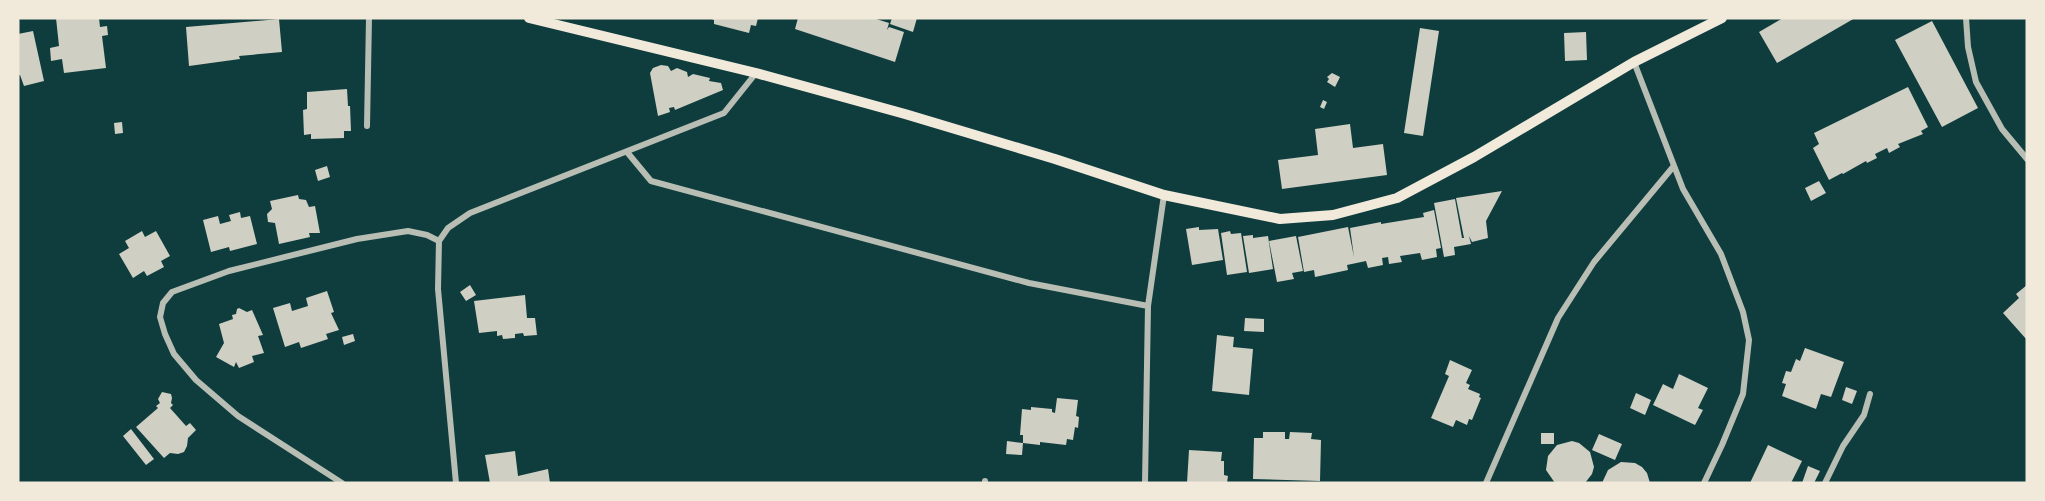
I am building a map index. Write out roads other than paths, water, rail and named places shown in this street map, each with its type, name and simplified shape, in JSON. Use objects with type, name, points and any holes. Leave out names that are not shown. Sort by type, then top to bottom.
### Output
[{"type":"main road","points":[[529,18],[756,73],[905,114],[1055,159],[1164,195],[1280,219],[1333,215],[1397,198],[1474,157],[1634,62],[1722,18]]},
{"type":"street","points":[[367,126],[369,18]]},
{"type":"street","points":[[1966,18],[1968,47],[1976,82],[2002,129],[2027,159]]},
{"type":"street","points":[[1634,62],[1673,168],[1721,254],[1743,312],[1749,340],[1743,394],[1704,483]]},
{"type":"street","points":[[456,483],[438,289],[439,241],[448,228],[470,213],[724,113],[756,73]]},
{"type":"street","points":[[627,152],[651,181],[1029,283],[1148,306]]},
{"type":"street","points":[[1486,483],[1558,318],[1594,262],[1673,168]]},
{"type":"street","points":[[1145,483],[1148,306],[1164,195]]},
{"type":"street","points":[[342,483],[238,416],[196,380],[174,354],[165,334],[160,317],[163,303],[172,292],[229,271],[357,239],[408,231],[427,235],[439,241]]},
{"type":"street","points":[[1824,483],[1843,446],[1864,415],[1870,394]]}]
